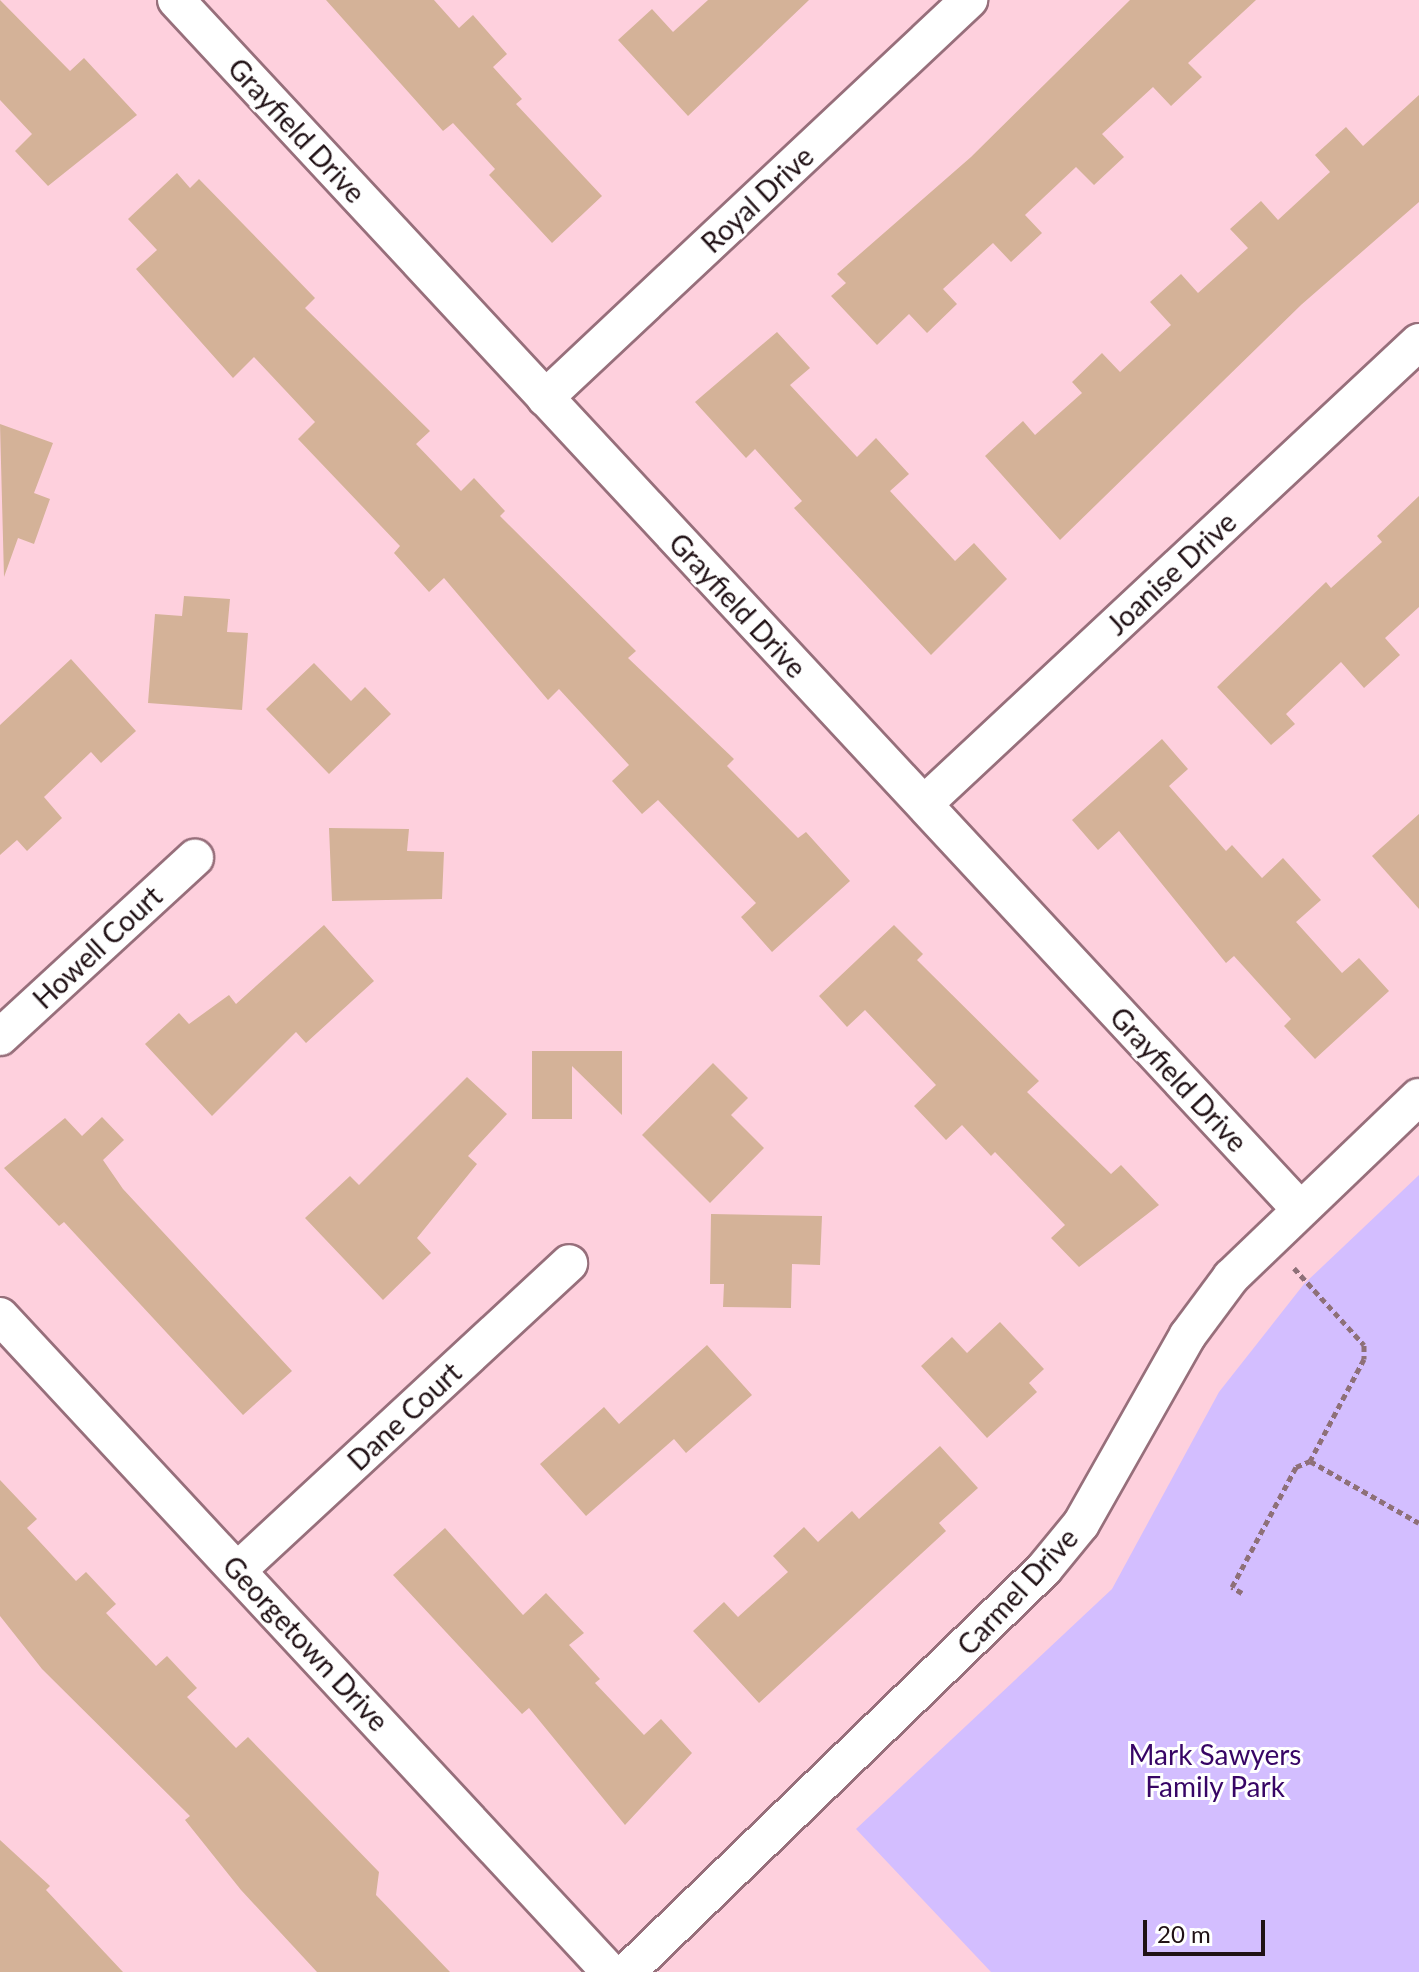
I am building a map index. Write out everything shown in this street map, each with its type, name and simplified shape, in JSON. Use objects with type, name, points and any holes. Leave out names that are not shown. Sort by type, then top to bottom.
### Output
[{"type":"street","name":"Grayfield Drive","points":[[176,0],[1300,1209]]},
{"type":"street","name":"Royal Drive","points":[[545,398],[969,0]]},
{"type":"street","name":"Joanise Drive","points":[[924,804],[1419,342]]},
{"type":"street","name":"Howell Court","points":[[0,1037],[195,858]]},
{"type":"street","name":"Carmel Drive","points":[[627,1972],[1044,1569],[1081,1524],[1188,1335],[1231,1277],[1419,1097]]},
{"type":"street","name":"Dane Court","points":[[239,1569],[569,1263]]},
{"type":"street","name":"Georgetown Drive","points":[[0,1316],[239,1569],[610,1972]]},
{"type":"path","points":[[1242,1593],[1232,1587],[1296,1467],[1310,1461],[1364,1345],[1290,1264]]},
{"type":"path","points":[[1310,1461],[1419,1523]]},
{"type":"green space","name":"Mark Sawyers Family Park","points":[[1419,1175],[1419,1972],[991,1972],[856,1829],[1112,1589],[1219,1392],[1304,1284]]},
{"type":"building","points":[[0,0],[70,71],[84,58],[137,115],[48,186],[15,151],[32,134],[0,100]]},
{"type":"building","points":[[326,0],[434,0],[459,28],[473,15],[507,54],[493,67],[522,99],[516,104],[602,196],[552,243],[489,175],[495,169],[453,123],[443,131]]},
{"type":"building","points":[[708,0],[809,0],[688,116],[618,40],[652,9],[673,32]]},
{"type":"building","points":[[1130,0],[1256,0],[1188,63],[1202,77],[1171,106],[1153,87],[1102,134],[1124,157],[1094,185],[1076,167],[1025,215],[1042,233],[1011,262],[993,243],[943,289],[957,304],[927,333],[909,314],[877,345],[831,296],[846,283],[837,274],[971,157]]},
{"type":"building","points":[[1419,95],[1419,202],[1301,305],[1060,540],[985,456],[1023,421],[1035,435],[1082,393],[1072,382],[1102,353],[1120,372],[1171,325],[1150,302],[1181,274],[1198,293],[1248,248],[1230,229],[1261,201],[1278,220],[1330,172],[1315,155],[1346,127],[1363,146]]},
{"type":"building","points":[[177,173],[190,188],[199,179],[315,298],[305,308],[430,431],[416,444],[461,491],[474,478],[505,511],[500,516],[636,651],[628,658],[734,759],[727,766],[798,838],[806,832],[850,881],[772,952],[741,917],[756,903],[658,800],[642,814],[612,781],[629,765],[559,689],[548,700],[444,578],[429,592],[394,553],[400,546],[298,439],[315,422],[254,357],[233,378],[136,269],[157,250],[128,219]]},
{"type":"building","points":[[777,332],[810,368],[790,385],[857,457],[876,438],[909,474],[890,491],[955,561],[974,543],[1007,579],[931,655],[794,508],[802,501],[755,449],[746,458],[695,402]]},
{"type":"building","points":[[0,424],[53,443],[34,493],[50,499],[34,544],[18,538],[4,577]]},
{"type":"building","points":[[1419,496],[1419,607],[1385,638],[1400,655],[1364,688],[1341,662],[1286,714],[1295,724],[1271,745],[1217,687],[1326,582],[1331,588],[1382,542],[1377,536]]},
{"type":"building","points":[[184,596],[230,599],[227,632],[248,633],[242,710],[148,703],[155,614],[182,616]]},
{"type":"building","points":[[71,659],[136,731],[101,763],[91,752],[44,797],[62,818],[27,851],[17,840],[0,855],[0,725]]},
{"type":"building","points":[[314,663],[351,701],[365,687],[391,714],[329,774],[266,709]]},
{"type":"building","points":[[1162,739],[1188,769],[1169,786],[1226,851],[1232,845],[1262,878],[1283,858],[1321,900],[1296,922],[1342,973],[1359,958],[1389,991],[1315,1059],[1284,1026],[1291,1019],[1234,956],[1226,963],[1119,831],[1098,850],[1072,820]]},
{"type":"building","points":[[1419,814],[1419,909],[1372,856]]},
{"type":"building","points":[[329,828],[409,829],[407,851],[444,852],[442,899],[332,901]]},
{"type":"building","points":[[324,925],[374,981],[306,1043],[296,1032],[212,1116],[145,1044],[179,1013],[189,1024],[229,995],[236,1004]]},
{"type":"building","points":[[894,925],[923,954],[917,960],[1039,1081],[1027,1092],[1111,1174],[1121,1165],[1159,1205],[1079,1267],[1051,1238],[1065,1225],[995,1152],[991,1156],[962,1125],[946,1140],[914,1106],[936,1085],[865,1010],[847,1027],[819,996]]},
{"type":"building","points":[[532,1051],[622,1051],[622,1115],[572,1066],[572,1119],[532,1119]]},
{"type":"building","points":[[713,1063],[748,1098],[731,1115],[764,1148],[710,1203],[642,1135]]},
{"type":"building","points":[[467,1077],[507,1114],[468,1156],[477,1164],[417,1238],[431,1253],[383,1300],[305,1218],[350,1176],[359,1185]]},
{"type":"building","points":[[102,1117],[124,1140],[103,1160],[123,1189],[292,1371],[243,1415],[64,1222],[59,1226],[4,1168],[65,1118],[82,1136]]},
{"type":"building","points":[[711,1214],[822,1216],[820,1265],[792,1264],[791,1308],[723,1307],[724,1284],[710,1284]]},
{"type":"building","points":[[1000,1322],[1044,1369],[1029,1383],[1037,1392],[987,1438],[921,1366],[952,1337],[967,1353]]},
{"type":"building","points":[[707,1345],[752,1395],[686,1453],[674,1439],[586,1516],[540,1464],[604,1407],[619,1424]]},
{"type":"building","points":[[940,1446],[978,1488],[939,1523],[946,1531],[759,1703],[693,1631],[724,1602],[738,1617],[788,1572],[773,1556],[804,1527],[818,1542],[852,1511],[859,1519]]},
{"type":"building","points":[[0,1480],[37,1519],[27,1528],[76,1581],[86,1572],[116,1604],[106,1613],[156,1666],[167,1656],[197,1688],[187,1697],[236,1748],[248,1737],[379,1872],[376,1895],[450,1972],[317,1972],[241,1890],[185,1820],[190,1816],[42,1669],[0,1616]]},
{"type":"building","points":[[445,1528],[523,1615],[546,1593],[584,1633],[569,1645],[600,1679],[595,1683],[644,1735],[661,1719],[692,1753],[625,1825],[529,1708],[522,1714],[393,1575]]},
{"type":"building","points":[[0,1840],[50,1886],[46,1890],[123,1972],[0,1972]]}]
